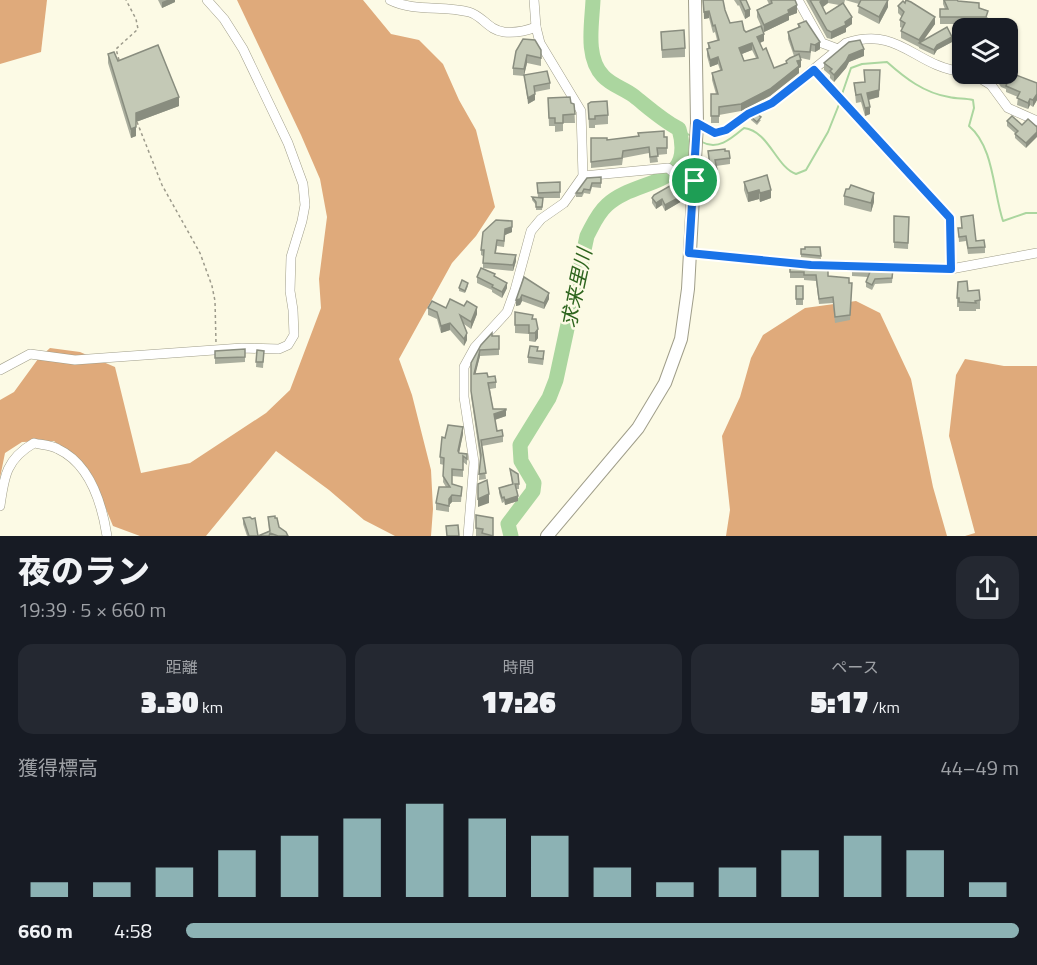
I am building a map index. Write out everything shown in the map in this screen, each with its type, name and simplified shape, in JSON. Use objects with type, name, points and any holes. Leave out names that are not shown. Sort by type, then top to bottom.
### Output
[{"type":"street","points":[[0,370],[30,354],[75,360],[216,350],[279,349],[288,345],[294,335],[290,291],[291,257],[302,221],[304,205],[300,173],[243,49],[224,19],[207,0]]},
{"type":"street","points":[[390,0],[400,5],[465,11],[479,15],[493,30],[525,31],[536,27]]},
{"type":"street","points":[[468,536],[474,462],[465,397],[464,367],[475,347],[507,312],[531,231],[541,219],[564,203],[584,176],[581,111],[540,43],[534,0]]},
{"type":"street","points":[[547,536],[638,428],[665,383],[681,339],[688,289],[695,181],[697,126],[695,0]]},
{"type":"street","points":[[798,0],[822,43],[838,49]]},
{"type":"street","points":[[697,126],[715,133],[726,130],[748,114],[772,103],[838,49],[856,40],[884,39],[897,43],[938,67],[952,70]]},
{"type":"street","points":[[814,70],[950,218],[951,269]]},
{"type":"street","points":[[989,84],[1008,108],[1037,122]]},
{"type":"street","points":[[584,176],[668,168],[680,178],[695,181]]},
{"type":"street","points":[[689,253],[811,265],[951,269],[1037,253]]},
{"type":"street","points":[[0,506],[5,474],[21,451],[34,443],[57,448],[84,471],[104,512],[107,536]]},
{"type":"path","points":[[121,68],[116,49],[138,29],[132,9],[126,0]]},
{"type":"path","points":[[135,115],[162,185],[200,254],[212,286],[215,301],[216,350]]},
{"type":"shaded area","points":[[0,0],[47,0],[41,52],[0,64]]},
{"type":"shaded area","points":[[237,0],[363,0],[391,34],[419,40],[443,64],[476,130],[495,207],[476,236],[452,263],[399,359],[412,395],[431,470],[433,509],[431,536],[395,536],[364,520],[329,490],[276,451],[206,536],[140,536],[113,526],[92,475],[54,441],[22,442],[5,453],[0,478],[0,400],[14,392],[38,359],[50,348],[80,352],[115,367],[141,473],[190,463],[266,413],[290,390],[321,308],[319,279],[327,217],[320,179]]},
{"type":"shaded area","points":[[856,301],[880,313],[911,379],[933,487],[947,536],[726,536],[730,510],[722,436],[740,397],[751,358],[763,335],[805,308]]},
{"type":"shaded area","points":[[965,359],[1004,366],[1037,366],[1037,536],[965,536],[975,533],[949,436],[956,375]]},
{"type":"building","points":[[703,0],[723,0],[730,23],[742,21],[746,32],[761,26],[764,34],[757,37],[763,50],[766,48],[774,68],[787,63],[786,61],[790,58],[799,54],[801,60],[797,61],[799,66],[770,89],[741,104],[719,107],[719,116],[711,116],[711,94],[718,94],[712,73],[722,70],[718,57],[710,60],[708,43],[719,40],[709,11],[704,12]],"holes":[[[752,43],[758,58],[744,61],[739,48]]]},
{"type":"building","points":[[740,0],[746,0],[750,9],[745,11]]},
{"type":"building","points":[[771,0],[795,0],[797,5],[788,10],[789,13],[764,25],[757,10],[772,3]]},
{"type":"building","points":[[810,0],[823,0],[820,2],[826,14],[843,3],[852,17],[845,22],[846,25],[831,32],[827,30]]},
{"type":"building","points":[[861,0],[888,0],[879,17],[858,6]]},
{"type":"building","points":[[906,0],[935,17],[919,40],[901,31],[905,23],[900,20],[904,12],[898,6]]},
{"type":"building","points":[[944,0],[979,3],[979,8],[988,11],[986,17],[940,17],[940,9],[948,9]]},
{"type":"building","points":[[806,21],[820,42],[815,45],[811,44],[810,52],[794,51],[788,32],[800,27],[798,24]]},
{"type":"building","points":[[947,27],[952,37],[937,45],[934,50],[919,43]]},
{"type":"building","points":[[684,30],[685,48],[662,50],[661,32]]},
{"type":"building","points":[[523,39],[535,40],[541,50],[541,58],[527,55],[524,69],[513,68],[516,51]]},
{"type":"building","points":[[860,40],[864,49],[849,55],[834,75],[830,71],[832,69],[824,63],[849,42]]},
{"type":"building","points":[[158,45],[179,97],[136,113],[136,127],[131,129],[108,54],[114,52],[118,61]]},
{"type":"building","points":[[864,70],[880,70],[879,90],[867,93],[870,107],[865,108],[861,94],[856,95],[854,83],[865,82]]},
{"type":"building","points":[[547,71],[550,83],[534,86],[535,94],[528,98],[524,75]]},
{"type":"building","points":[[1018,76],[1037,83],[1037,94],[1028,103],[1017,98],[1020,92],[1006,86],[1007,84],[1018,84]]},
{"type":"building","points":[[570,97],[571,103],[574,104],[575,114],[563,115],[563,123],[555,123],[555,118],[549,118],[548,98]]},
{"type":"building","points":[[607,101],[608,115],[589,119],[588,104]]},
{"type":"building","points":[[757,114],[761,117],[757,122],[751,117]]},
{"type":"building","points":[[1012,116],[1022,125],[1028,119],[1037,127],[1037,132],[1026,143],[1015,134],[1018,131],[1007,121]]},
{"type":"building","points":[[664,131],[664,137],[667,137],[667,148],[657,148],[658,156],[650,157],[649,147],[623,151],[622,158],[591,162],[591,138],[607,138],[607,140],[639,136],[638,133]]},
{"type":"building","points":[[725,149],[729,151],[730,158],[715,160],[718,175],[708,176],[707,165],[710,165],[708,151]]},
{"type":"building","points":[[767,175],[771,190],[748,193],[744,182]]},
{"type":"building","points":[[601,177],[601,183],[592,183],[590,190],[584,189],[582,193],[576,193],[587,178]]},
{"type":"building","points":[[560,182],[560,192],[538,193],[537,183]]},
{"type":"building","points":[[675,183],[682,196],[665,205],[662,199],[656,203],[652,198],[654,195]]},
{"type":"building","points":[[851,185],[874,193],[871,203],[844,196],[846,189],[849,189]]},
{"type":"building","points":[[532,197],[543,198],[542,207],[536,207],[536,202]]},
{"type":"building","points":[[973,215],[976,241],[984,240],[985,247],[968,248],[966,236],[959,237],[958,228],[962,228],[961,217]]},
{"type":"building","points":[[894,216],[909,217],[908,243],[894,242]]},
{"type":"building","points":[[496,220],[512,221],[512,227],[505,229],[504,241],[497,240],[495,253],[516,255],[513,265],[483,263],[484,250],[481,250],[483,232]]},
{"type":"building","points":[[820,247],[821,256],[801,254],[801,249]]},
{"type":"building","points":[[790,264],[828,267],[828,276],[849,278],[849,283],[852,283],[850,315],[835,317],[833,297],[819,299],[816,275],[790,272]]},
{"type":"building","points":[[481,268],[507,283],[502,292],[477,277]]},
{"type":"building","points":[[852,268],[893,269],[892,278],[875,279],[872,285],[866,282],[870,272],[852,271]]},
{"type":"building","points":[[524,277],[549,293],[544,303],[522,295],[516,300]]},
{"type":"building","points":[[462,280],[468,283],[465,291],[459,288]]},
{"type":"building","points":[[967,281],[968,291],[979,290],[980,300],[975,301],[976,303],[959,302],[957,298],[958,282]]},
{"type":"building","points":[[796,286],[803,286],[803,299],[796,299]]},
{"type":"building","points":[[450,299],[464,306],[467,301],[477,307],[471,322],[460,315],[467,333],[464,339],[450,323],[441,326],[437,312],[428,308],[432,301],[446,308]]},
{"type":"building","points":[[515,312],[533,315],[532,319],[536,319],[538,329],[535,333],[529,333],[529,325],[515,325]]},
{"type":"building","points":[[492,333],[492,336],[499,336],[499,349],[480,350],[474,374],[487,373],[488,377],[495,376],[496,382],[488,383],[493,409],[506,410],[494,414],[497,431],[502,430],[503,436],[481,440],[486,473],[479,474],[481,455],[471,391],[471,363],[481,345]]},
{"type":"building","points":[[530,346],[538,347],[537,351],[544,351],[543,359],[528,357]]},
{"type":"building","points":[[245,349],[245,357],[215,358],[215,351]]},
{"type":"building","points":[[257,350],[264,351],[263,362],[256,362]]},
{"type":"building","points":[[448,425],[463,427],[458,451],[467,454],[467,459],[463,456],[463,470],[452,469],[452,484],[462,487],[461,496],[452,495],[449,499],[449,506],[436,503],[439,487],[450,487],[443,476],[444,458],[440,457],[442,437],[445,438]]},
{"type":"building","points":[[510,469],[518,474],[519,484],[515,484],[518,496],[505,500],[499,488],[513,484]]},
{"type":"building","points":[[487,480],[489,494],[478,499],[478,484]]},
{"type":"building","points":[[476,515],[493,518],[493,536],[482,533],[483,529],[476,528]]},
{"type":"building","points":[[275,516],[279,527],[288,536],[270,533],[269,536],[258,536],[270,531],[268,517]]},
{"type":"building","points":[[243,518],[255,518],[258,536],[249,536]]},
{"type":"building","points":[[458,525],[459,536],[447,536],[446,526]]},
{"type":"waterway","name":"求来里川","points":[[511,536],[508,524],[533,491],[534,483],[521,461],[520,445],[549,398],[556,380],[587,236],[607,205],[619,196],[661,179],[672,172],[679,162],[682,148],[679,129],[610,82],[597,68],[591,40],[593,0]]},
{"type":"waterway","points":[[841,97],[851,68],[862,64],[887,62],[908,79],[931,92],[952,98],[973,100],[974,108],[969,126],[977,135],[988,157],[1003,221],[1026,213],[1037,213]]},
{"type":"waterway","points":[[702,142],[719,144],[744,128],[753,131],[760,135],[783,164],[796,174],[806,170],[828,132],[840,102]]},
{"type":"waterway","points":[[679,129],[691,136]]},
{"type":"route","points":[[814,70],[950,218],[951,269],[790,264],[689,253],[695,181],[697,123],[715,133],[726,130],[748,114],[772,103],[814,70]]}]
